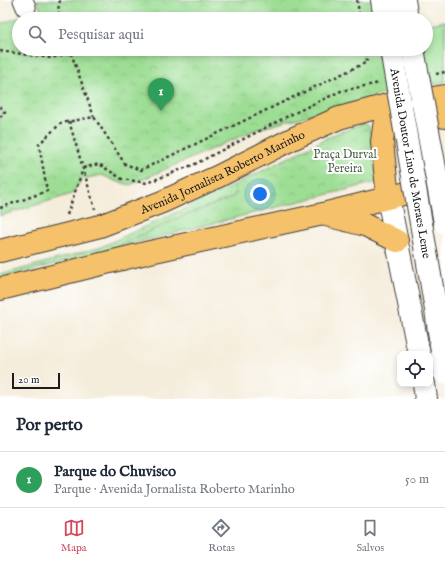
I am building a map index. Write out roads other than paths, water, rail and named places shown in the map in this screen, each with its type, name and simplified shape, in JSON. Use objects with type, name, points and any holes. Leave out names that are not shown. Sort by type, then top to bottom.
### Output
[{"type":"main road","name":"Avenida Jornalista Roberto Marinho","points":[[0,251],[100,226],[162,202],[339,118],[387,105],[445,96]]},
{"type":"main road","points":[[419,100],[445,117]]},
{"type":"main road","points":[[387,105],[382,142],[388,197]]},
{"type":"main road","points":[[0,289],[150,252],[323,214],[445,183]]},
{"type":"main road","points":[[323,214],[365,224],[397,242]]},
{"type":"street","points":[[382,0],[384,12]]},
{"type":"street","points":[[404,0],[406,12]]},
{"type":"street","name":"Avenida Doutor Lino de Moraes Leme","points":[[392,56],[436,310],[445,373]]},
{"type":"street","name":"Avenida Doutor Lino de Moraes Leme","points":[[414,56],[445,223]]},
{"type":"street","points":[[388,197],[418,351]]},
{"type":"street","points":[[410,306],[445,314]]},
{"type":"street","points":[[424,387],[426,399]]},
{"type":"place","name":"Parque do Chuvisco","points":[[161,111]]},
{"type":"park label","name":"Praça Durval Pereira","points":[[345,161]]}]
